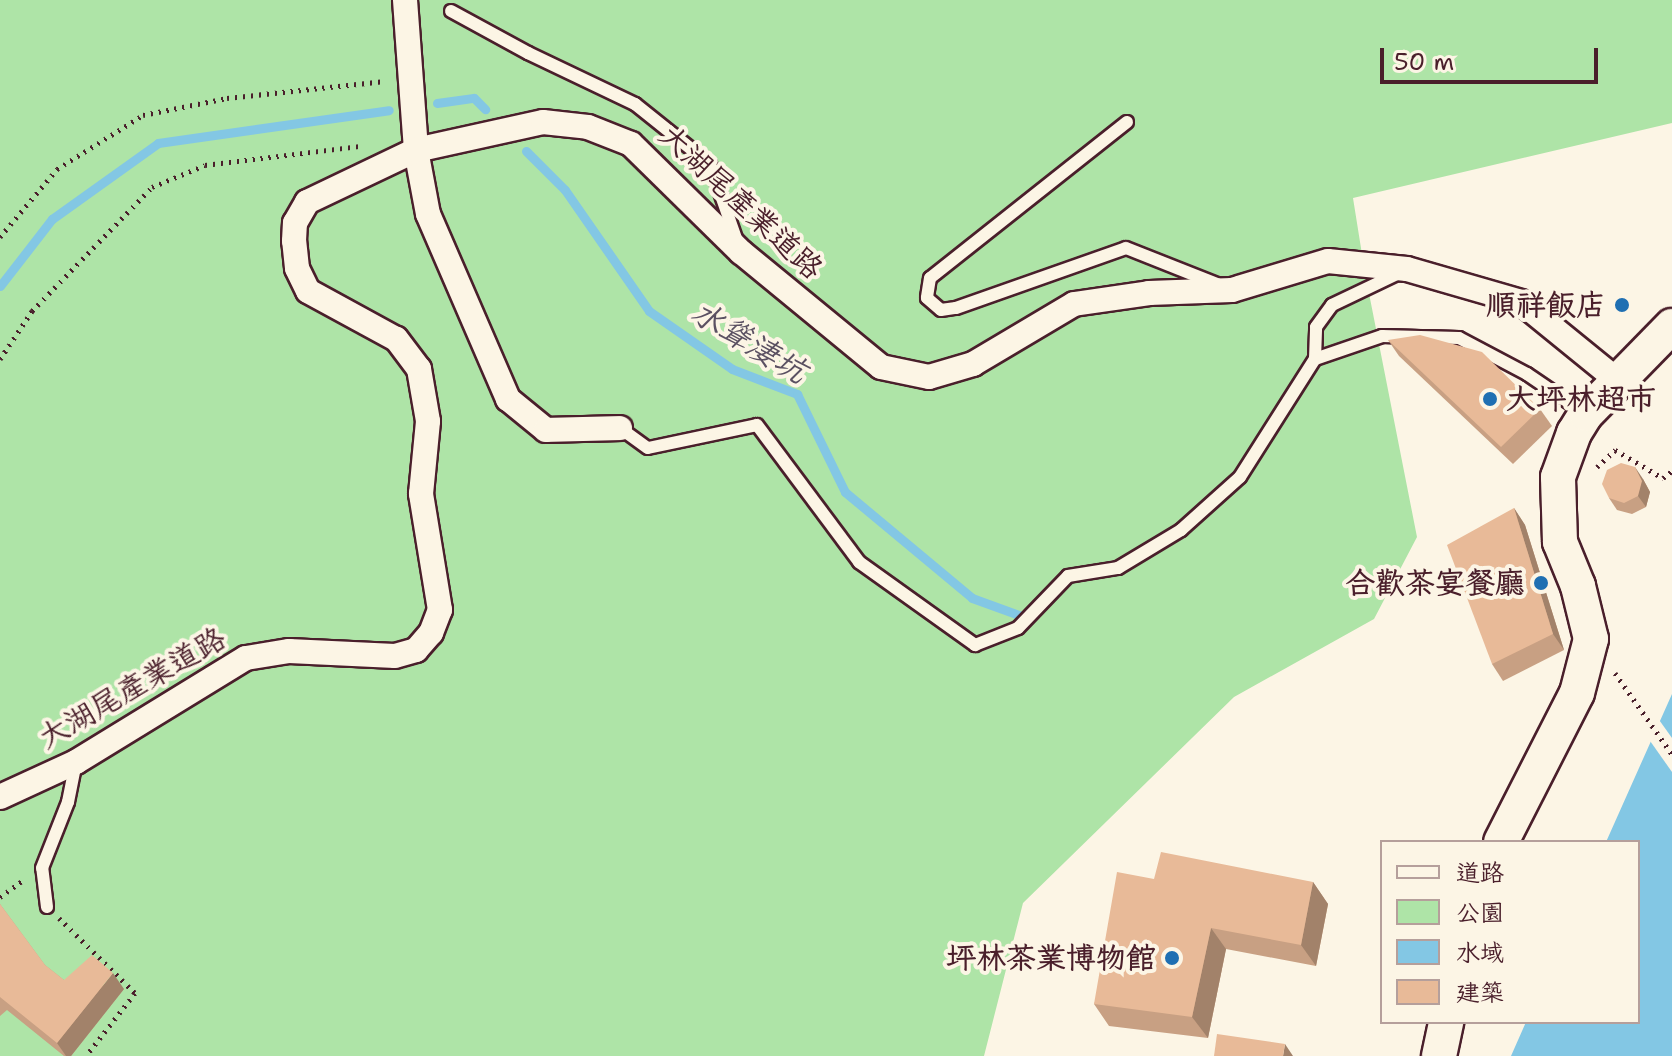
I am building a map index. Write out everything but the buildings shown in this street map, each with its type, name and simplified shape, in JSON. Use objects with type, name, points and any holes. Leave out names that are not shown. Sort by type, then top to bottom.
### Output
[{"type":"street","points":[[405,0],[416,145],[428,214],[508,399],[546,430],[620,428]]},
{"type":"street","name":"大湖尾產業道路","points":[[0,797],[76,762],[246,658],[289,651],[395,656],[416,650],[431,633],[440,610],[421,494],[428,421],[419,369],[396,339],[308,291],[297,268],[294,241],[295,223],[307,202],[416,145],[543,122],[588,127],[631,144],[741,252],[881,367],[929,377],[973,364],[1074,304],[1149,293],[1232,290],[1328,261],[1407,269],[1521,302],[1617,380]]},
{"type":"street","points":[[1502,840],[1577,693],[1591,639],[1578,586],[1560,542],[1558,477],[1574,433],[1586,414],[1672,326]]},
{"type":"street","points":[[1439,1056],[1446,1024]]},
{"type":"lane","points":[[451,11],[528,53],[635,104],[710,164],[741,252]]},
{"type":"lane","points":[[1127,122],[930,278],[927,298],[941,310],[956,308],[1126,248],[1232,290]]},
{"type":"lane","points":[[620,428],[648,448],[757,425],[859,562],[975,645],[1018,628],[1068,576],[1118,568],[1181,530],[1240,477],[1315,359],[1316,327],[1332,305],[1407,269]]},
{"type":"lane","points":[[1315,359],[1382,336],[1459,338],[1527,374],[1586,414]]},
{"type":"lane","points":[[47,907],[42,868],[68,802],[76,762]]},
{"type":"path","points":[[0,237],[57,169],[143,115],[227,98],[411,78]]},
{"type":"path","points":[[0,359],[32,311],[152,187],[205,165],[416,145]]},
{"type":"path","points":[[1558,477],[1591,472],[1615,450],[1663,478],[1672,471]]},
{"type":"path","points":[[1613,670],[1672,754]]},
{"type":"path","points":[[47,907],[135,993],[86,1056]]},
{"type":"green space","points":[[0,0],[1672,0],[1672,123],[1353,198],[1417,537],[1374,619],[1234,697],[1023,903],[984,1056],[0,1056]]},
{"type":"water","points":[[1672,694],[1672,1056],[1511,1056],[1525,1024],[1640,1024],[1640,840],[1607,840]]},
{"type":"pier","points":[[1657,717],[1672,738],[1672,772],[1648,738]]},
{"type":"waterway","name":"水聳淒坑","points":[[437,103],[474,98],[485,109]]},
{"type":"waterway","name":"水聳淒坑","points":[[0,286],[52,219],[158,143],[389,110]]},
{"type":"waterway","name":"水聳淒坑","points":[[526,151],[565,190],[649,311],[732,369],[797,394],[845,492],[972,598],[1027,618]]},
{"type":"place","name":"順祥飯店","points":[[1622,305]]},
{"type":"place","name":"大坪林超市","points":[[1490,399]]},
{"type":"place","name":"合歡茶宴餐廳","points":[[1541,583]]},
{"type":"place","name":"坪林茶業博物館","points":[[1172,958]]}]
